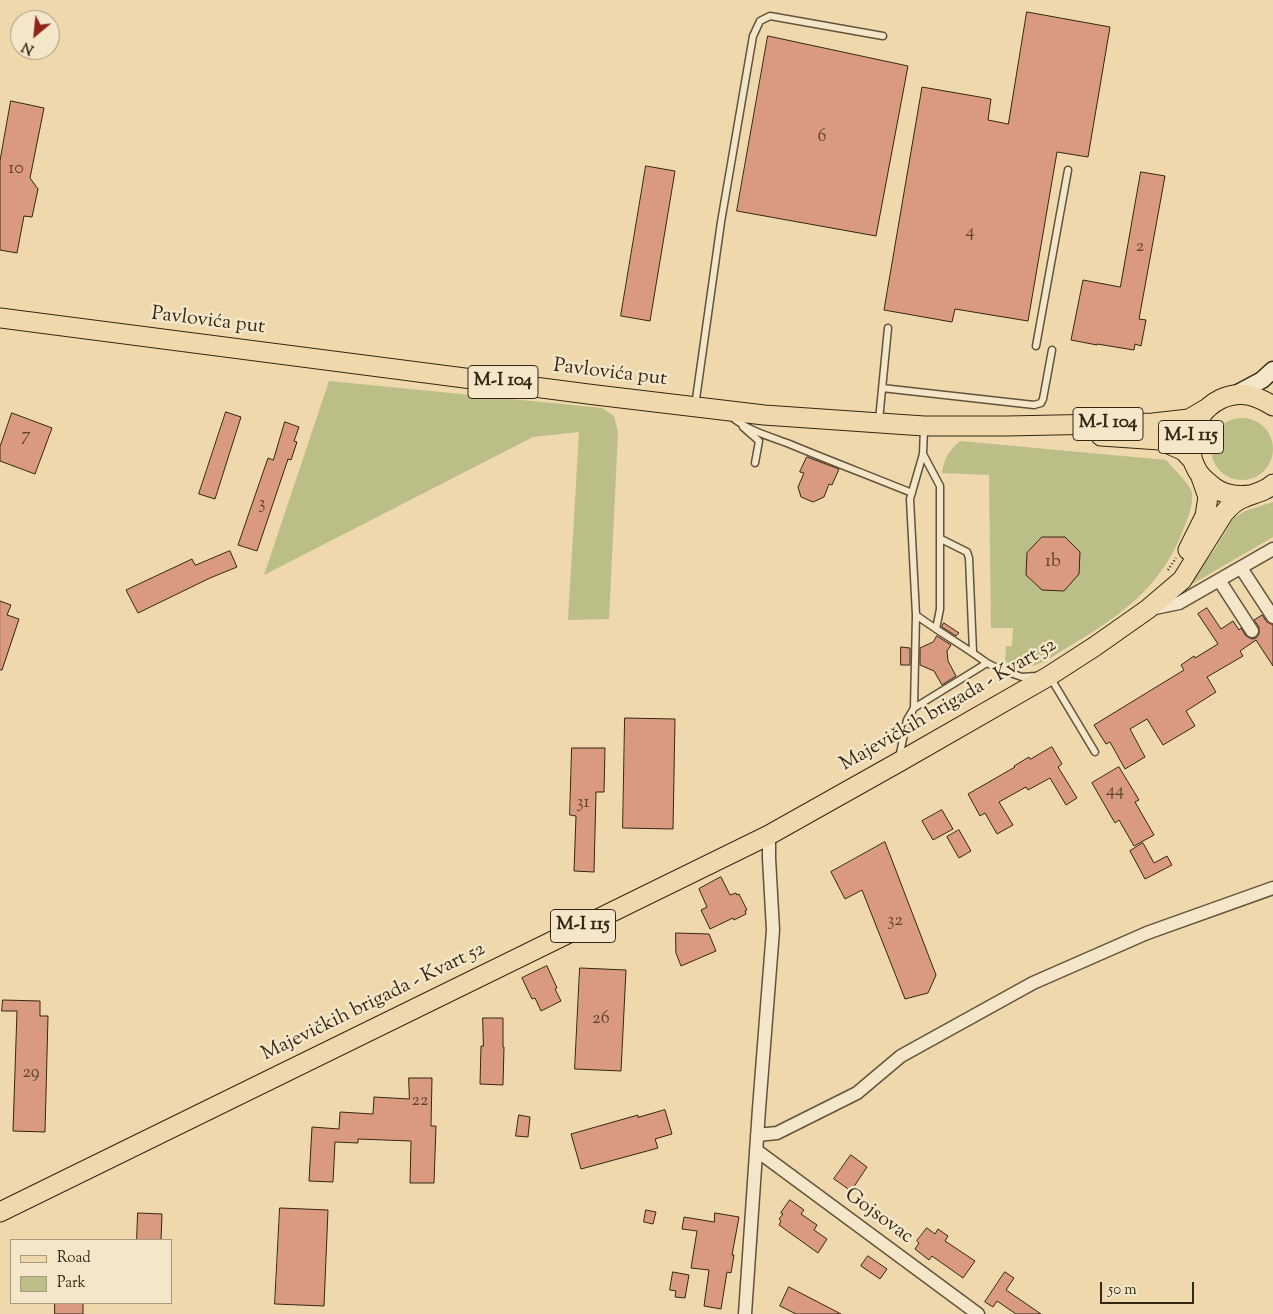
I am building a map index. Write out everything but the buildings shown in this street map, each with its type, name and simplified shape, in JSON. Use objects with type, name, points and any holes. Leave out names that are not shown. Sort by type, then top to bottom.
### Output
[{"type":"main road","name":"Pavlovića put","points":[[0,318],[695,407],[732,417],[764,415],[879,424],[1007,426]]},
{"type":"main road","points":[[1234,395],[1262,380],[1273,370]]},
{"type":"main road","name":"M-I 115","points":[[1148,609],[1184,558],[1205,516],[1208,497],[1190,447],[1192,433],[1197,420],[1206,408],[1219,400],[1234,395],[1248,395],[1261,399],[1273,406]]},
{"type":"main road","name":"M-I 104","points":[[1007,426],[1152,424],[1189,419],[1206,408]]},
{"type":"main road","name":"M-I 104","points":[[1007,426],[1160,440],[1184,451],[1197,469]]},
{"type":"main road","name":"M-I 115","points":[[1197,469],[1213,487],[1227,494],[1243,496],[1268,488]]},
{"type":"main road","name":"M-I 115","points":[[1148,609],[1182,580],[1224,513],[1232,504],[1268,488]]},
{"type":"main road","name":"Majevičkih brigada - Kvart 52","points":[[0,1212],[768,835],[1048,676],[1094,647],[1148,609]]},
{"type":"street","points":[[1148,609],[1179,603],[1273,549]]},
{"type":"street","points":[[1241,568],[1273,617]]},
{"type":"street","points":[[1219,580],[1252,631]]},
{"type":"street","points":[[745,1314],[773,930],[768,835]]},
{"type":"street","points":[[758,1135],[777,1133],[857,1093],[901,1056],[1033,983],[1147,933],[1273,888]]},
{"type":"street","name":"Gojsovac","points":[[756,1150],[978,1314]]},
{"type":"lane","points":[[695,407],[728,183],[753,36],[760,21],[770,16],[883,36]]},
{"type":"lane","points":[[1036,346],[1068,170]]},
{"type":"lane","points":[[879,424],[888,328]]},
{"type":"lane","points":[[882,388],[1034,405],[1041,403],[1044,399],[1052,350]]},
{"type":"lane","points":[[732,417],[759,442],[755,463]]},
{"type":"lane","points":[[732,417],[856,472],[912,493]]},
{"type":"lane","points":[[914,708],[916,615],[910,499],[923,454],[924,426]]},
{"type":"lane","points":[[923,454],[940,486],[940,609],[936,629]]},
{"type":"lane","points":[[941,539],[967,552],[969,558],[973,652]]},
{"type":"lane","points":[[916,615],[998,669],[1022,677],[1048,676],[1095,752]]},
{"type":"lane","points":[[899,762],[907,720],[914,708],[987,663]]},
{"type":"path","points":[[1164,577],[1180,552]]},
{"type":"green space","points":[[329,381],[602,408],[614,416],[618,432],[609,619],[568,620],[579,432],[533,437],[264,575]]},
{"type":"green space","points":[[1236,418],[1248,418],[1264,427],[1271,437],[1273,449],[1271,461],[1264,471],[1248,480],[1236,480],[1225,475],[1216,466],[1211,455],[1211,443],[1216,432],[1225,423]]},
{"type":"green space","points":[[960,441],[1166,460],[1185,481],[1192,493],[1192,503],[1188,516],[1174,550],[1151,584],[1137,599],[1087,636],[1039,664],[1028,666],[1005,662],[1006,646],[1012,646],[1013,628],[991,628],[989,475],[942,473],[948,455]]},
{"type":"green space","points":[[1273,502],[1273,537],[1187,587],[1215,549],[1234,518],[1245,511]]}]
